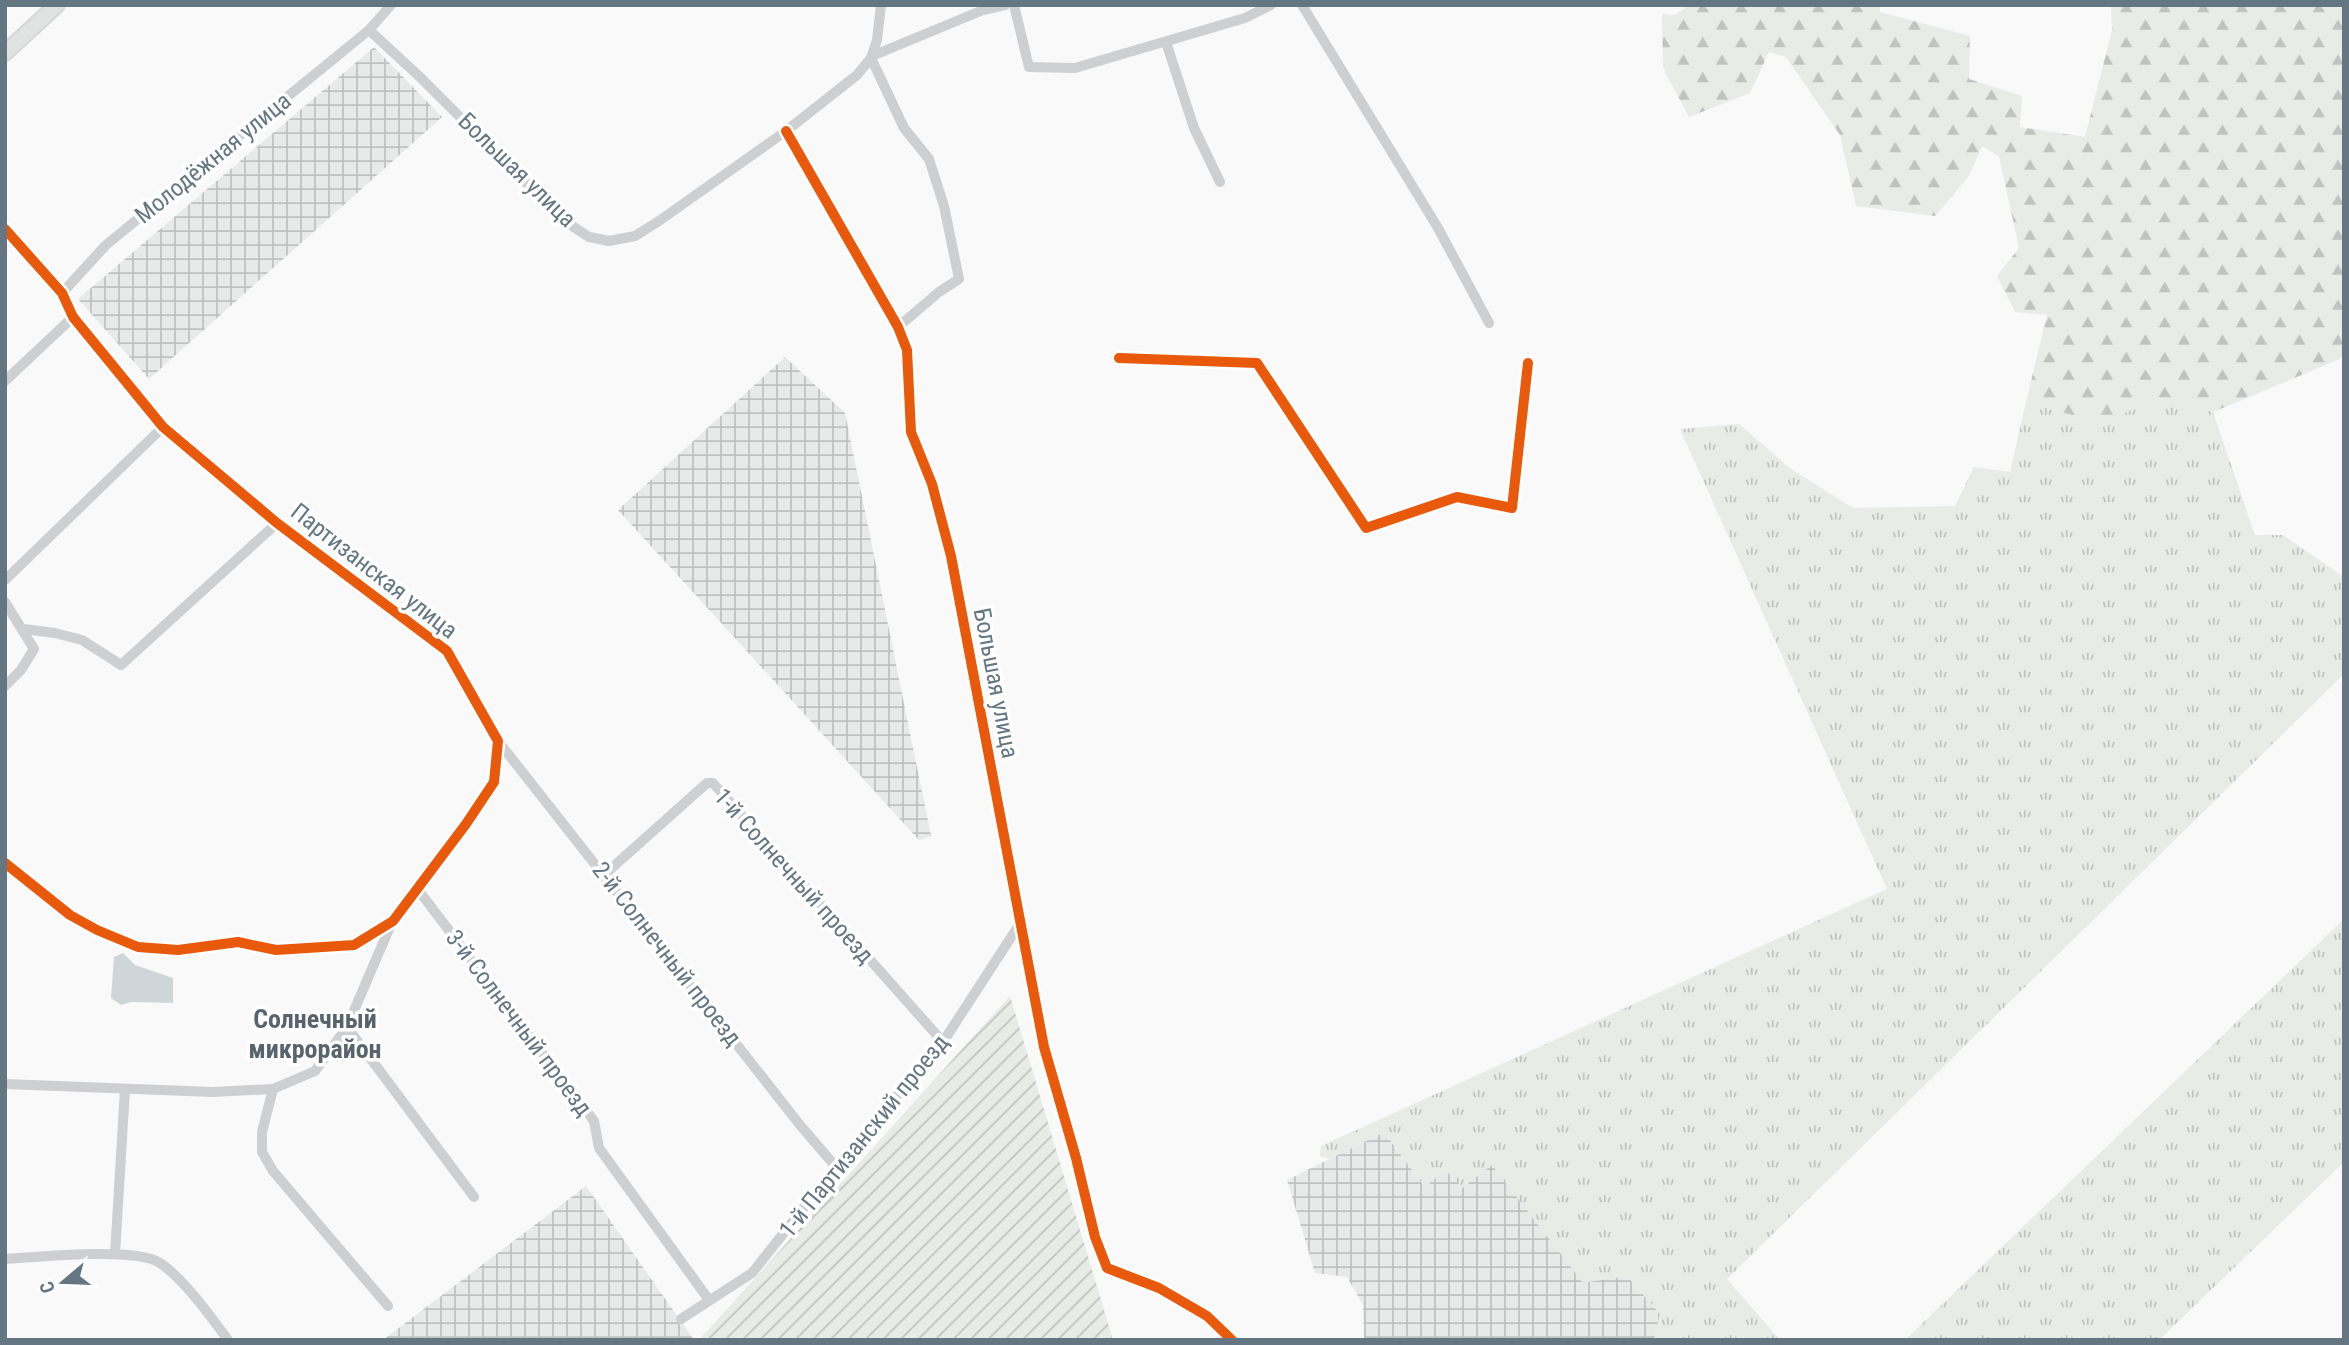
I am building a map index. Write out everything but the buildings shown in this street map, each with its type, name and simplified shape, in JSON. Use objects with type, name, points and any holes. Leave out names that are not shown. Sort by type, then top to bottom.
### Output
[{"type":"main road","points":[[5,53],[57,5]]},
{"type":"street","name":"Молодёжная улица","points":[[62,293],[106,245],[369,30],[391,5]]},
{"type":"street","points":[[881,5],[877,40],[871,57],[904,128],[929,159],[944,206],[959,279],[939,292],[898,327]]},
{"type":"street","points":[[871,57],[983,10],[1006,5]]},
{"type":"street","points":[[1014,5],[1030,66],[1075,68],[1245,18],[1271,5]]},
{"type":"street","points":[[1303,5],[1438,228],[1489,323]]},
{"type":"street","name":"Большая улица","points":[[369,30],[563,220],[589,237],[609,241],[635,236],[786,131],[857,75],[871,57]]},
{"type":"street","points":[[1166,41],[1194,128],[1220,182]]},
{"type":"street","name":"Большая улица","points":[[786,131],[898,327],[907,351],[911,432],[932,484],[951,556],[1044,1047],[1076,1158],[1095,1237],[1107,1268],[1171,1295],[1207,1316],[1232,1340]]},
{"type":"street","name":"Партизанская улица","points":[[5,229],[62,293],[73,317],[163,427],[278,523],[447,651],[498,741]]},
{"type":"street","points":[[5,381],[73,317]]},
{"type":"street","points":[[1119,358],[1257,363],[1366,528],[1457,497],[1512,508],[1528,363]]},
{"type":"street","points":[[5,580],[163,427]]},
{"type":"street","points":[[24,629],[82,640],[121,665],[278,523]]},
{"type":"street","points":[[5,602],[34,649],[22,670],[5,686]]},
{"type":"street","points":[[5,1084],[213,1092],[273,1089],[315,1071],[347,1027],[393,921],[494,782],[498,741]]},
{"type":"street","name":"2-й Солнечный проезд","points":[[498,741],[836,1167]]},
{"type":"street","name":"1-й Солнечный проезд","points":[[605,874],[706,783],[713,783],[943,1042]]},
{"type":"street","points":[[5,863],[70,915],[138,947],[178,950],[238,942],[276,950],[354,945],[393,921]]},
{"type":"street","name":"3-й Солнечный проезд","points":[[416,887],[594,1121],[599,1148],[709,1300]]},
{"type":"street","name":"1-й Партизанский проезд","points":[[681,1320],[752,1273],[836,1167],[943,1042],[1020,925]]},
{"type":"street","points":[[347,1027],[474,1197]]},
{"type":"street","points":[[115,1254],[125,1089]]},
{"type":"street","points":[[273,1089],[262,1132],[262,1152],[273,1171],[388,1306]]},
{"type":"street","points":[[5,1259],[115,1254],[159,1262],[196,1298],[229,1340]]},
{"type":"shaded area","points":[[374,47],[442,117],[149,379],[78,299]]},
{"type":"shaded area","points":[[785,357],[845,413],[931,836],[919,840],[618,510]]},
{"type":"shaded area","points":[[123,953],[135,965],[173,978],[173,1003],[131,1002],[121,1005],[111,998],[114,957]]},
{"type":"shaded area","points":[[1384,1132],[1424,1186],[1446,1170],[1462,1188],[1492,1164],[1583,1282],[1627,1276],[1660,1314],[1654,1340],[1364,1340],[1363,1305],[1347,1277],[1315,1273],[1287,1180]]},
{"type":"shaded area","points":[[586,1186],[694,1340],[383,1340]]},
{"type":"green space","points":[[1690,5],[1880,5],[1880,12],[1970,36],[1969,79],[2022,96],[2020,127],[2085,137],[2112,30],[2111,5],[2344,5],[2344,354],[2340,359],[2213,412],[2160,398],[2100,423],[2026,402],[2047,315],[2015,312],[1997,276],[2019,248],[1999,156],[1982,146],[1969,176],[1935,216],[1856,206],[1840,135],[1786,57],[1769,52],[1750,93],[1689,117],[1663,68],[1662,14],[1675,15]]},
{"type":"green space","points":[[2160,398],[2213,412],[2255,535],[2283,535],[2344,577],[2344,674],[1727,1279],[1780,1340],[1654,1340],[1660,1314],[1627,1276],[1583,1283],[1492,1165],[1462,1188],[1446,1170],[1425,1187],[1384,1132],[1329,1159],[1320,1156],[1321,1146],[1887,889],[1680,429],[1739,424],[1791,469],[1853,508],[1955,506],[1974,467],[2010,472],[2026,402],[2100,423]]},
{"type":"green space","points":[[2344,919],[2344,1162],[2159,1340],[1905,1340]]},
{"type":"green space","points":[[1010,996],[1113,1340],[699,1340]]},
{"type":"cycle path","points":[[786,131],[898,327],[907,350],[911,432],[932,484],[951,556],[1044,1047],[1076,1158],[1095,1237],[1107,1268],[1159,1288],[1207,1316],[1232,1340]]},
{"type":"cycle path","points":[[5,229],[62,293],[73,317],[163,427],[277,523],[447,651],[498,741],[494,782],[466,824],[393,921],[354,945],[276,950],[238,942],[178,950],[138,947],[70,915],[5,863]]},
{"type":"cycle path","points":[[1119,358],[1257,363],[1366,528],[1457,497],[1512,508],[1528,363]]},
{"type":"district","name":"Солнечный микрорайон","points":[[315,1034]]}]
